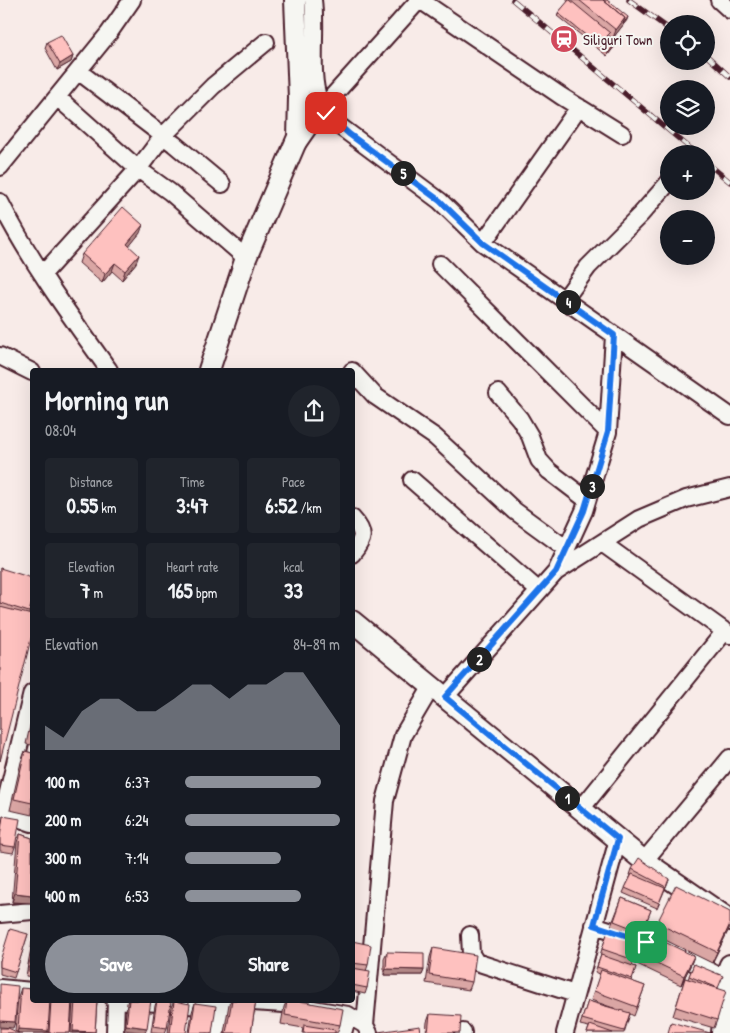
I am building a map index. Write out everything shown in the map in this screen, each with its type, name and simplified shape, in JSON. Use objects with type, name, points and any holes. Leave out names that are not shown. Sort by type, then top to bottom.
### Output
[{"type":"main road","points":[[210,368],[246,258],[297,144],[300,116],[295,0]]},
{"type":"main road","points":[[355,626],[644,860],[730,920]]},
{"type":"main road","points":[[722,1033],[728,972]]},
{"type":"street","points":[[0,167],[109,33],[132,0]]},
{"type":"street","points":[[313,0],[315,17],[315,83],[318,100],[334,122],[440,201],[483,243],[730,416]]},
{"type":"street","points":[[297,144],[322,108],[420,0],[622,134]]},
{"type":"street","points":[[719,0],[730,10]]},
{"type":"street","points":[[43,274],[138,169],[163,136],[213,86],[266,42]]},
{"type":"street","points":[[78,71],[222,184]]},
{"type":"street","points":[[57,97],[138,169],[170,192],[246,258]]},
{"type":"street","points":[[483,243],[579,107]]},
{"type":"street","points":[[564,300],[588,267],[642,214],[660,193]]},
{"type":"street","points":[[0,202],[43,274],[108,368]]},
{"type":"street","points":[[440,264],[608,432]]},
{"type":"street","points":[[556,572],[587,500],[608,432],[614,335]]},
{"type":"street","points":[[0,356],[30,371]]},
{"type":"street","points":[[355,373],[376,396],[435,437],[515,511],[567,549]]},
{"type":"street","points":[[498,393],[520,419],[530,436],[539,460],[548,471],[587,500]]},
{"type":"street","points":[[412,480],[539,591]]},
{"type":"street","points":[[367,1029],[385,800],[403,735],[438,692],[556,572],[639,520],[678,503],[730,488]]},
{"type":"street","points":[[355,521],[363,537],[355,550]]},
{"type":"street","points":[[581,809],[728,633],[602,543]]},
{"type":"street","points":[[30,701],[1,812],[30,823]]},
{"type":"street","points":[[644,860],[730,758]]},
{"type":"street","points":[[565,1033],[618,839]]},
{"type":"street","points":[[0,914],[30,911]]},
{"type":"street","points":[[594,925],[666,948],[728,972]]},
{"type":"street","points":[[470,935],[471,954],[476,962],[575,994]]},
{"type":"street","points":[[0,988],[30,991]]},
{"type":"street","points":[[114,1033],[115,1003]]},
{"type":"street","points":[[216,1033],[220,1003]]},
{"type":"street","points":[[252,1003],[284,1004],[348,1015],[367,1029]]},
{"type":"street","points":[[343,1033],[348,1015]]},
{"type":"building","points":[[569,0],[610,33],[607,36],[616,43],[608,53],[558,13]]},
{"type":"building","points":[[579,0],[603,0],[625,18],[616,30]]},
{"type":"building","points":[[603,0],[607,0],[628,17],[623,24],[625,18]]},
{"type":"building","points":[[61,35],[73,56],[60,64],[47,42]]},
{"type":"building","points":[[123,207],[143,225],[127,244],[139,255],[125,271],[115,263],[105,274],[82,254]]},
{"type":"building","points":[[0,568],[30,577],[29,612],[0,603]]},
{"type":"building","points":[[0,607],[30,614],[30,643],[0,761]]},
{"type":"building","points":[[25,751],[30,752],[30,803],[14,799]]},
{"type":"building","points":[[3,816],[20,819],[15,847],[0,845]]},
{"type":"building","points":[[20,834],[30,837],[30,895],[15,893]]},
{"type":"building","points":[[639,858],[669,879],[666,887],[632,869]]},
{"type":"building","points":[[632,874],[665,888],[659,903],[625,888]]},
{"type":"building","points":[[676,885],[730,912],[730,924],[717,952],[657,923]]},
{"type":"building","points":[[622,898],[651,910],[642,932],[614,921]]},
{"type":"building","points":[[609,928],[641,939],[634,960],[602,949]]},
{"type":"building","points":[[10,929],[28,934],[16,972],[0,967],[0,961]]},
{"type":"building","points":[[650,935],[694,956],[684,976],[640,955]]},
{"type":"building","points":[[355,942],[371,945],[368,965],[355,963]]},
{"type":"building","points":[[433,948],[476,955],[472,982],[429,975]]},
{"type":"building","points":[[387,952],[424,953],[424,970],[386,969]]},
{"type":"building","points":[[601,955],[636,967],[632,979],[597,967]]},
{"type":"building","points":[[694,964],[723,976],[718,988],[689,976]]},
{"type":"building","points":[[355,968],[370,971],[367,988],[355,986]]},
{"type":"building","points":[[601,970],[645,986],[637,1007],[594,991]]},
{"type":"building","points":[[685,978],[726,991],[717,1020],[676,1007]]},
{"type":"building","points":[[0,984],[18,986],[15,1022],[0,1021]]},
{"type":"building","points":[[21,988],[30,989],[30,1003],[50,1003],[48,1031],[18,1029]]},
{"type":"building","points":[[588,1001],[630,1013],[624,1031],[582,1019]]},
{"type":"building","points":[[51,1003],[72,1003],[70,1033],[49,1033]]},
{"type":"building","points":[[75,1003],[97,1003],[95,1032],[73,1031]]},
{"type":"building","points":[[129,1003],[151,1003],[147,1028],[126,1025]]},
{"type":"building","points":[[157,1003],[171,1003],[167,1028],[153,1026]]},
{"type":"building","points":[[174,1003],[190,1004],[186,1033],[170,1033]]},
{"type":"building","points":[[195,1003],[216,1006],[212,1033],[190,1033]]},
{"type":"building","points":[[231,1003],[256,1003],[251,1033],[226,1033]]},
{"type":"building","points":[[287,1003],[310,1003],[343,1009],[340,1025],[285,1015]]},
{"type":"building","points":[[430,1014],[461,1016],[460,1033],[428,1033]]},
{"type":"building","points":[[671,1022],[710,1033],[668,1033]]},
{"type":"building","points":[[304,1025],[335,1030],[335,1033],[303,1033]]},
{"type":"building","points":[[590,1025],[613,1033],[587,1033]]},
{"type":"building","points":[[420,1026],[421,1033],[378,1033],[378,1032]]},
{"type":"building","points":[[0,1028],[8,1028],[19,1033],[0,1033]]},
{"type":"railway","points":[[513,0],[686,145]]},
{"type":"railway","points":[[629,0],[660,22]]},
{"type":"railway","points":[[715,63],[730,77]]},
{"type":"railway","points":[[715,170],[730,182]]},
{"type":"place","name":"Siliguri Town","points":[[564,39]]},
{"type":"route","points":[[326,113],[349,134],[440,201],[483,243],[614,335],[608,432],[584,511],[556,572],[445,697],[618,839],[594,925],[646,942]]}]
